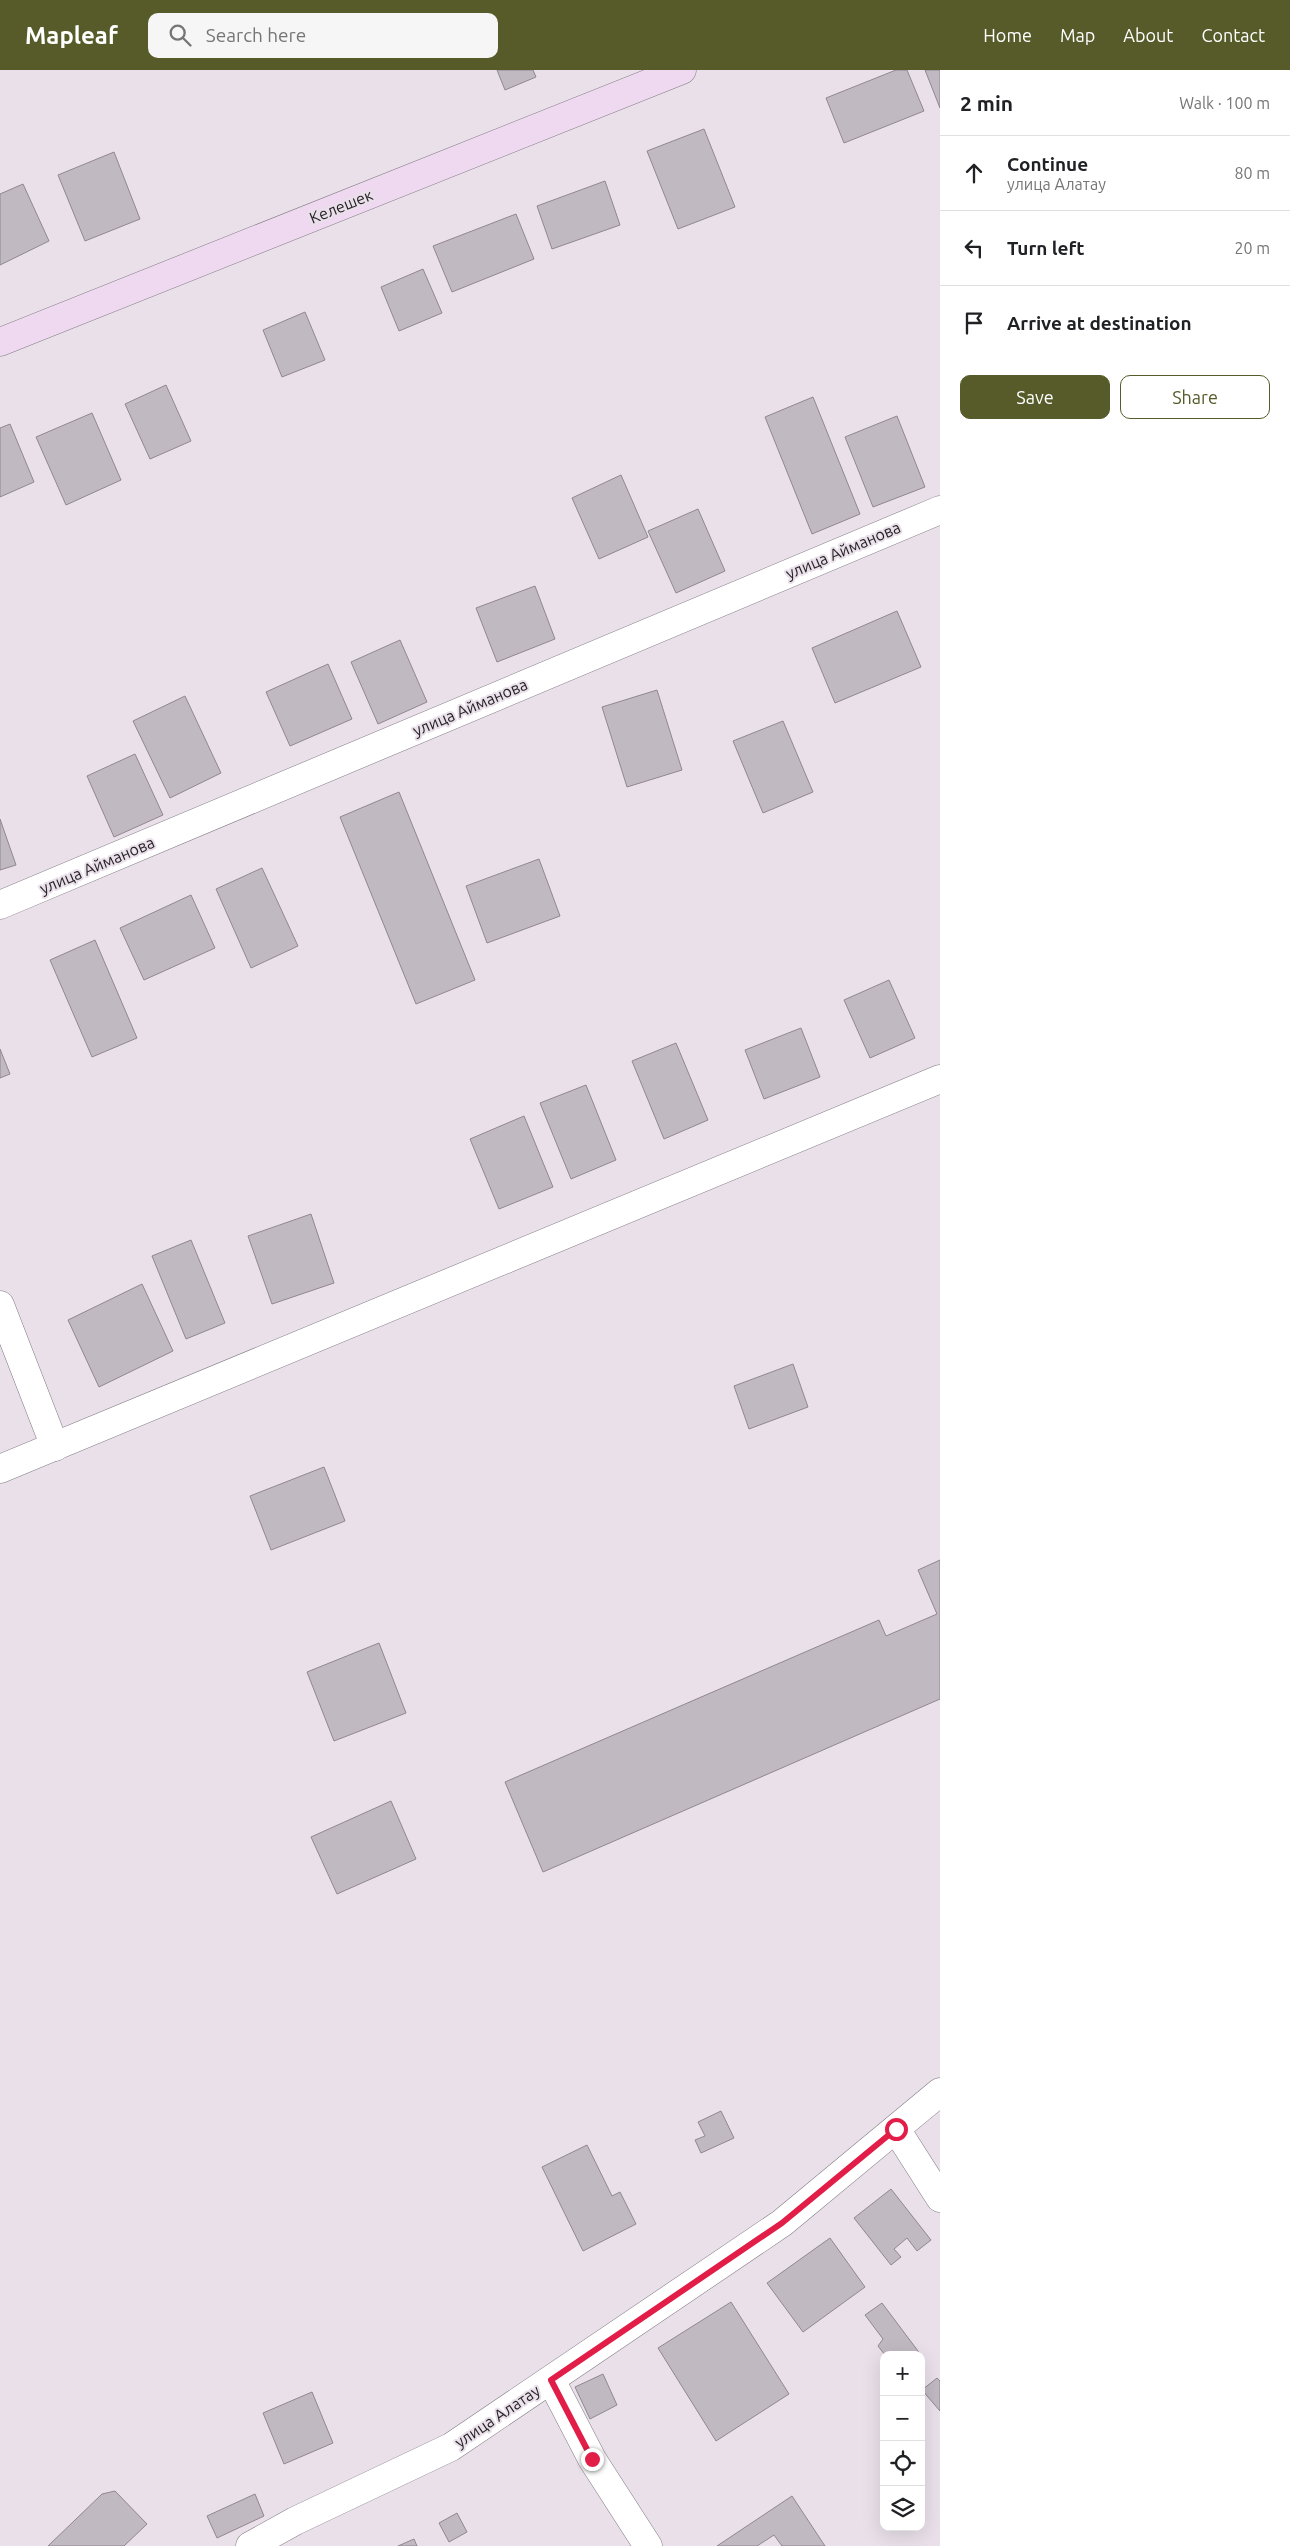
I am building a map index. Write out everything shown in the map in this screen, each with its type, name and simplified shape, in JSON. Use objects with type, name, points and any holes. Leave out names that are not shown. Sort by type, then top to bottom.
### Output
[{"type":"street","name":"Келешек","points":[[0,342],[682,70]]},
{"type":"street","name":"улица Айманова","points":[[0,905],[940,510]]},
{"type":"street","points":[[0,1469],[940,1079]]},
{"type":"street","points":[[0,1305],[55,1447]]},
{"type":"street","name":"улица Алатау","points":[[250,2546],[295,2522],[451,2447],[782,2223],[940,2092]]},
{"type":"street","points":[[896,2129],[940,2198]]},
{"type":"street","points":[[551,2380],[592,2459],[648,2546]]},
{"type":"building","points":[[497,70],[533,70],[536,77],[505,90]]},
{"type":"building","points":[[896,70],[907,70],[924,111],[844,143],[826,98]]},
{"type":"building","points":[[925,70],[940,70],[940,108]]},
{"type":"building","points":[[704,129],[735,207],[678,229],[647,151]]},
{"type":"building","points":[[114,152],[140,219],[85,241],[58,175]]},
{"type":"building","points":[[605,181],[620,225],[552,249],[537,206]]},
{"type":"building","points":[[23,184],[49,241],[0,265],[0,194]]},
{"type":"building","points":[[516,214],[534,259],[452,292],[433,246]]},
{"type":"building","points":[[423,269],[442,313],[399,331],[381,287]]},
{"type":"building","points":[[305,312],[325,360],[282,377],[263,330]]},
{"type":"building","points":[[166,385],[191,441],[150,459],[125,404]]},
{"type":"building","points":[[813,397],[860,514],[812,534],[765,417]]},
{"type":"building","points":[[92,413],[121,480],[66,505],[36,437]]},
{"type":"building","points":[[897,416],[925,487],[873,507],[845,437]]},
{"type":"building","points":[[10,424],[34,482],[0,497],[0,428]]},
{"type":"building","points":[[621,475],[648,537],[599,559],[572,498]]},
{"type":"building","points":[[698,509],[725,571],[676,593],[648,531]]},
{"type":"building","points":[[535,586],[555,639],[497,662],[476,608]]},
{"type":"building","points":[[897,611],[921,667],[835,703],[812,648]]},
{"type":"building","points":[[400,640],[427,702],[378,724],[351,662]]},
{"type":"building","points":[[328,664],[352,719],[290,746],[266,692]]},
{"type":"building","points":[[657,690],[682,770],[627,787],[602,707]]},
{"type":"building","points":[[185,696],[221,773],[170,798],[133,721]]},
{"type":"building","points":[[783,721],[813,792],[763,813],[733,741]]},
{"type":"building","points":[[135,754],[163,815],[114,837],[87,776]]},
{"type":"building","points":[[399,792],[475,980],[416,1004],[340,817]]},
{"type":"building","points":[[0,819],[16,865],[0,870]]},
{"type":"building","points":[[539,859],[560,916],[487,943],[466,886]]},
{"type":"building","points":[[262,868],[298,946],[251,968],[216,889]]},
{"type":"building","points":[[191,895],[215,948],[144,980],[120,928]]},
{"type":"building","points":[[95,940],[137,1038],[92,1057],[50,960]]},
{"type":"building","points":[[889,980],[915,1038],[870,1058],[844,1000]]},
{"type":"building","points":[[801,1028],[820,1077],[764,1099],[745,1050]]},
{"type":"building","points":[[676,1043],[708,1120],[664,1139],[632,1061]]},
{"type":"building","points":[[0,1049],[10,1074],[0,1078]]},
{"type":"building","points":[[586,1085],[616,1160],[571,1179],[540,1103]]},
{"type":"building","points":[[524,1116],[553,1187],[499,1209],[470,1139]]},
{"type":"building","points":[[311,1214],[334,1283],[272,1304],[248,1236]]},
{"type":"building","points":[[191,1240],[225,1323],[186,1339],[152,1256]]},
{"type":"building","points":[[142,1284],[173,1351],[99,1387],[68,1320]]},
{"type":"building","points":[[793,1364],[808,1407],[749,1429],[734,1386]]},
{"type":"building","points":[[324,1467],[345,1521],[271,1550],[250,1496]]},
{"type":"building","points":[[940,1560],[940,1699],[543,1872],[505,1782],[879,1620],[886,1636],[937,1614],[918,1570]]},
{"type":"building","points":[[379,1643],[406,1713],[334,1741],[307,1672]]},
{"type":"building","points":[[391,1801],[416,1859],[337,1894],[311,1837]]},
{"type":"building","points":[[721,2111],[734,2138],[701,2153],[695,2140],[705,2136],[698,2122]]},
{"type":"building","points":[[587,2145],[612,2196],[620,2192],[636,2224],[583,2251],[542,2167]]},
{"type":"building","points":[[891,2189],[931,2240],[917,2251],[907,2238],[894,2249],[901,2257],[891,2265],[854,2218]]},
{"type":"building","points":[[830,2238],[865,2287],[803,2332],[767,2283]]},
{"type":"building","points":[[731,2302],[789,2394],[716,2441],[658,2348]]},
{"type":"building","points":[[882,2303],[918,2351],[882,2351],[878,2346],[883,2339],[865,2315]]},
{"type":"building","points":[[603,2374],[617,2405],[590,2419],[575,2387]]},
{"type":"building","points":[[937,2378],[940,2381],[940,2411],[925,2394],[925,2388]]},
{"type":"building","points":[[312,2392],[333,2443],[284,2464],[263,2413]]},
{"type":"building","points":[[115,2491],[147,2524],[124,2546],[48,2546],[102,2494]]},
{"type":"building","points":[[255,2494],[264,2516],[217,2538],[207,2516]]},
{"type":"building","points":[[792,2496],[825,2546],[782,2546],[774,2535],[757,2546],[717,2546]]},
{"type":"building","points":[[457,2513],[467,2532],[449,2542],[439,2523]]},
{"type":"building","points":[[414,2539],[417,2546],[398,2546]]},
{"type":"route","points":[[592,2459],[551,2380],[782,2223],[896,2129]]}]
